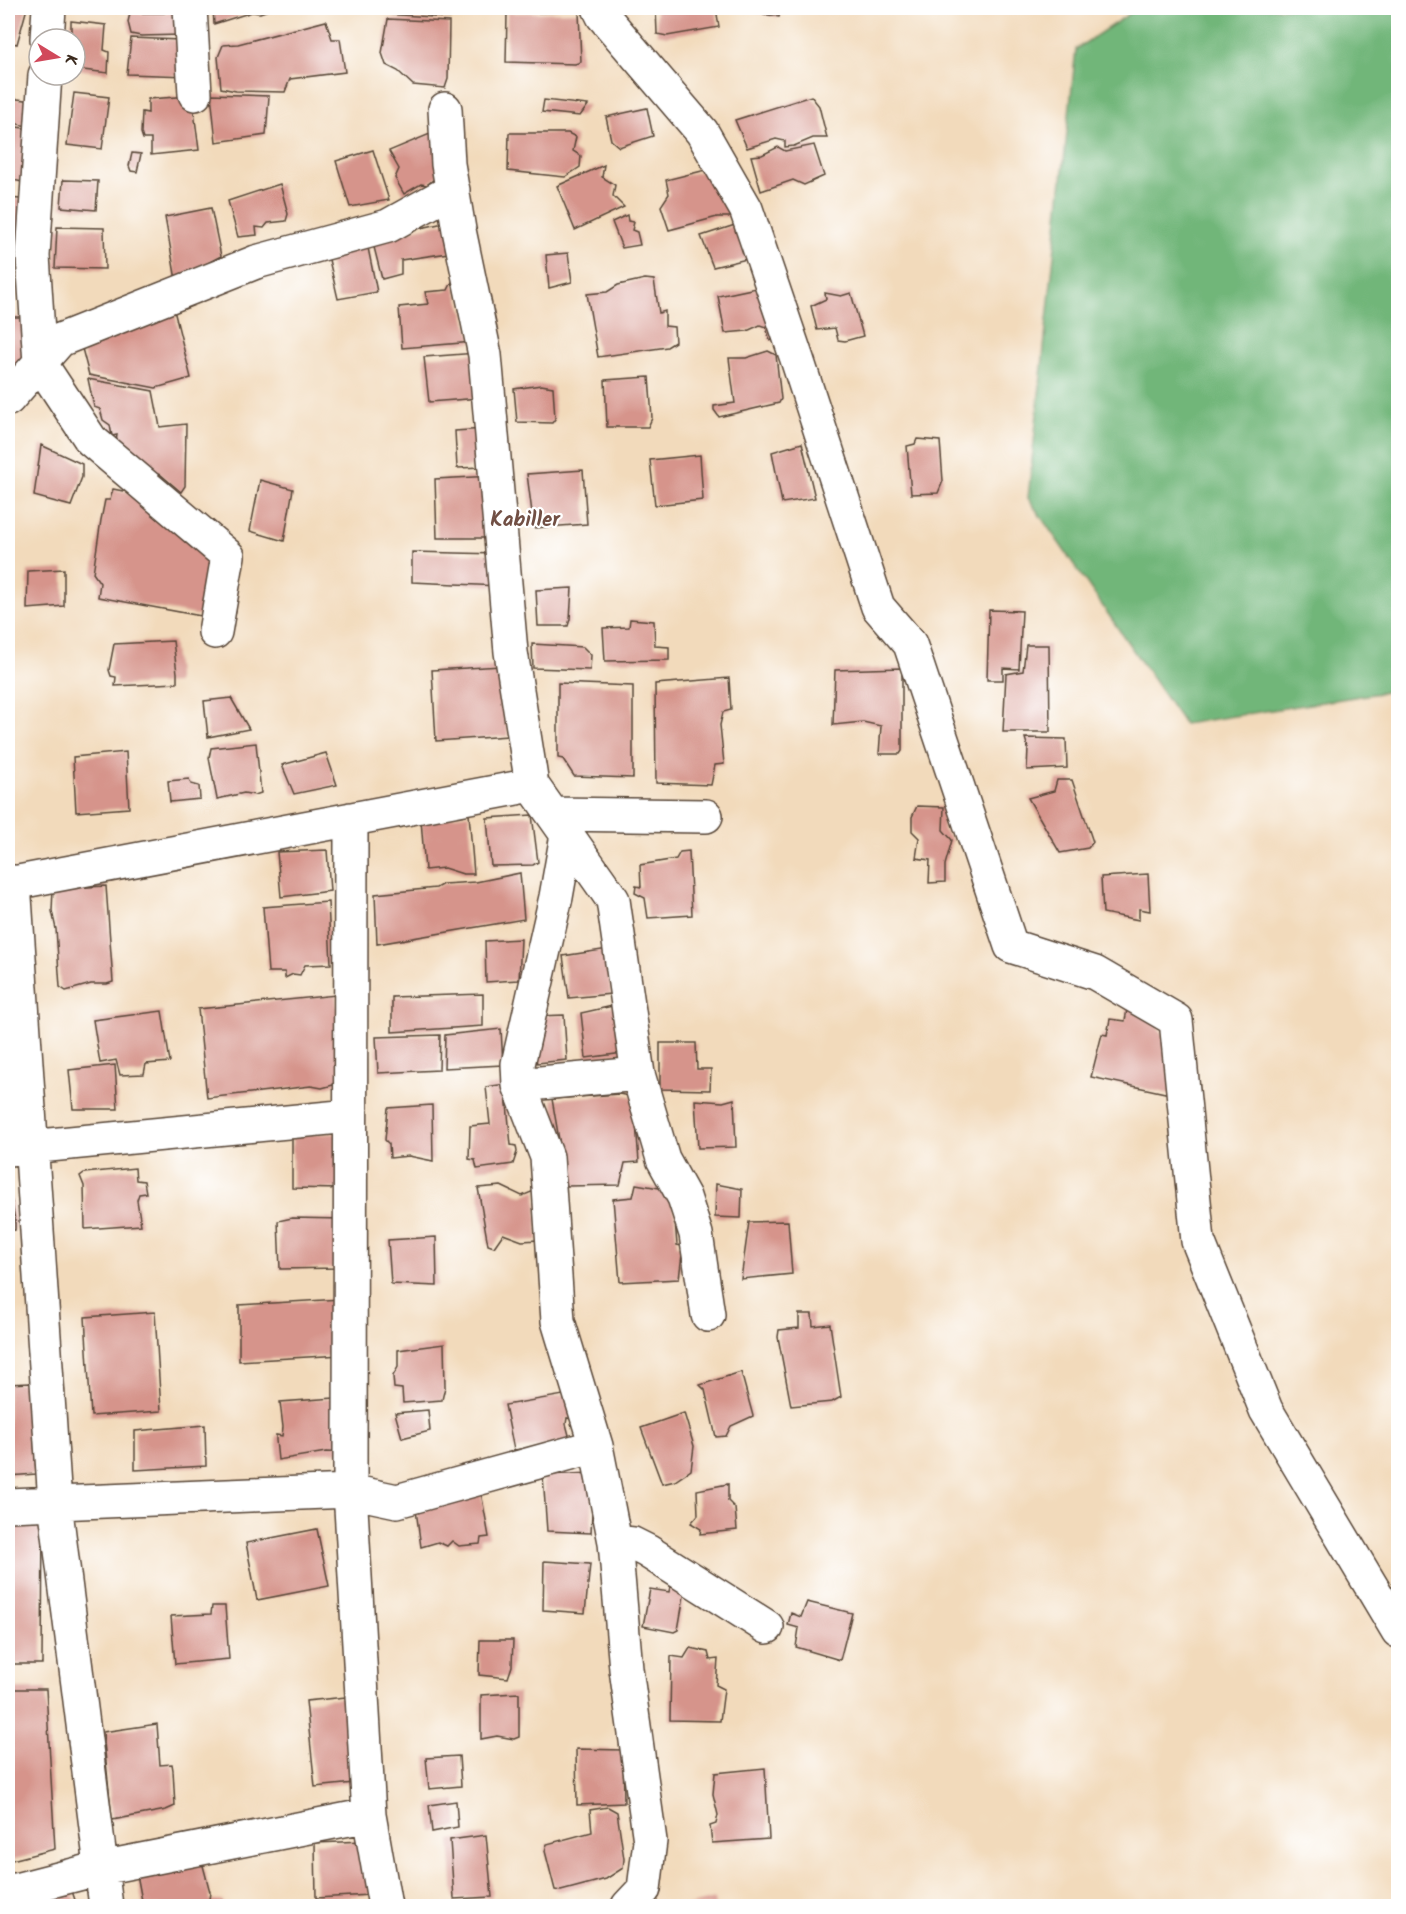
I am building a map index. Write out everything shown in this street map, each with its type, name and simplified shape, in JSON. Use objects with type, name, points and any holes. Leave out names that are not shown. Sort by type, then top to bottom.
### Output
[{"type":"street","points":[[48,27],[49,8]]},
{"type":"street","points":[[190,8],[195,94]]},
{"type":"street","points":[[599,8],[603,16],[702,132],[746,209],[878,607],[910,644],[1011,946],[1095,974],[1176,1020],[1198,1241],[1266,1410],[1398,1631]]},
{"type":"street","points":[[44,87],[33,256],[40,363],[91,440],[228,556],[215,632]]},
{"type":"street","points":[[445,109],[448,164],[485,355],[511,652],[532,785],[613,900],[638,1074],[663,1160],[684,1197],[696,1234],[708,1315]]},
{"type":"street","points":[[8,399],[60,340],[256,262],[388,226],[453,190]]},
{"type":"street","points":[[106,1906],[55,1503],[20,1148],[11,883],[532,785]]},
{"type":"street","points":[[560,824],[706,816]]},
{"type":"street","points":[[351,819],[350,1491],[369,1815],[385,1906]]},
{"type":"street","points":[[560,824],[556,897],[518,1064],[519,1084],[548,1157],[558,1321],[596,1446],[615,1542],[626,1669],[650,1840],[644,1889],[628,1906]]},
{"type":"street","points":[[519,1084],[638,1074]]},
{"type":"street","points":[[20,1148],[350,1116]]},
{"type":"street","points":[[8,1505],[350,1491],[397,1501],[596,1446]]},
{"type":"street","points":[[615,1542],[633,1544],[647,1551],[767,1627]]},
{"type":"street","points":[[8,1892],[101,1868],[369,1815]]},
{"type":"green space","points":[[1138,8],[1398,8],[1398,690],[1184,724],[1028,498],[1076,49]]},
{"type":"building","points":[[8,8],[27,8],[17,44],[8,42]]},
{"type":"building","points":[[213,8],[274,8],[260,13],[252,12],[214,24]]},
{"type":"building","points":[[385,8],[451,8],[450,18],[384,14]]},
{"type":"building","points":[[656,8],[716,8],[719,27],[667,36],[657,34]]},
{"type":"building","points":[[754,8],[782,8],[779,17],[753,12]]},
{"type":"building","points":[[173,9],[180,11],[181,35],[131,34],[128,22],[130,13],[164,13]]},
{"type":"building","points":[[579,12],[581,62],[575,64],[506,62],[507,13]]},
{"type":"building","points":[[388,19],[449,22],[448,79],[445,88],[413,85],[398,71],[386,65],[382,53]]},
{"type":"building","points":[[71,21],[106,25],[104,50],[109,52],[108,73],[87,70],[87,27],[71,27]]},
{"type":"building","points":[[326,21],[332,39],[340,39],[345,72],[290,79],[285,92],[236,91],[221,88],[218,57],[223,45],[238,44]]},
{"type":"building","points":[[131,38],[180,40],[188,76],[127,74]]},
{"type":"building","points":[[74,93],[109,97],[102,149],[67,145]]},
{"type":"building","points":[[211,94],[269,96],[266,135],[216,142]]},
{"type":"building","points":[[192,96],[199,150],[151,155],[151,139],[143,139],[141,133],[142,112],[148,113],[148,99]]},
{"type":"building","points":[[811,96],[819,106],[827,138],[813,138],[794,146],[785,147],[785,141],[776,139],[747,148],[735,120]]},
{"type":"building","points":[[8,98],[43,102],[32,127],[8,122]]},
{"type":"building","points":[[544,100],[588,105],[580,116],[542,112]]},
{"type":"building","points":[[647,108],[653,136],[619,147],[611,140],[606,117]]},
{"type":"building","points":[[8,126],[40,130],[32,184],[8,179]]},
{"type":"building","points":[[437,131],[441,173],[427,185],[421,184],[404,194],[395,178],[399,169],[389,151]]},
{"type":"building","points":[[509,133],[568,133],[576,137],[573,151],[581,156],[580,167],[565,177],[508,171]]},
{"type":"building","points":[[814,145],[824,176],[804,185],[793,180],[761,191],[751,156],[762,155],[778,147],[785,151]]},
{"type":"building","points":[[373,150],[389,200],[350,207],[336,161]]},
{"type":"building","points":[[132,153],[141,154],[137,172],[131,171],[129,166]]},
{"type":"building","points":[[604,165],[602,177],[615,185],[613,196],[624,207],[575,230],[557,186]]},
{"type":"building","points":[[718,167],[732,217],[717,217],[669,230],[661,206],[669,194],[666,180]]},
{"type":"building","points":[[63,180],[98,181],[96,210],[61,207]]},
{"type":"building","points":[[280,184],[288,214],[286,221],[268,223],[264,228],[256,227],[257,235],[238,237],[228,201]]},
{"type":"building","points":[[8,198],[32,200],[32,240],[8,240]]},
{"type":"building","points":[[211,208],[221,256],[176,280],[165,217]]},
{"type":"building","points":[[627,215],[628,221],[634,222],[632,230],[637,232],[640,245],[622,248],[612,222]]},
{"type":"building","points":[[457,220],[462,251],[401,260],[401,274],[382,279],[372,239]]},
{"type":"building","points":[[735,225],[747,259],[713,267],[701,236]]},
{"type":"building","points":[[57,227],[104,228],[105,269],[55,268]]},
{"type":"building","points":[[367,243],[377,292],[338,299],[327,251]]},
{"type":"building","points":[[568,253],[572,282],[549,288],[546,255]]},
{"type":"building","points":[[645,279],[654,280],[659,313],[665,311],[665,326],[674,327],[675,342],[667,347],[598,357],[587,294],[607,292],[618,285]]},
{"type":"building","points":[[453,280],[473,342],[402,348],[399,307],[428,304],[425,292],[448,290]]},
{"type":"building","points":[[761,287],[776,338],[770,341],[766,327],[760,325],[747,331],[725,333],[718,296]]},
{"type":"building","points":[[825,293],[841,296],[851,293],[863,336],[845,341],[838,340],[835,328],[817,330],[811,306],[826,299]]},
{"type":"building","points":[[174,310],[191,378],[156,388],[89,375],[79,337]]},
{"type":"building","points":[[8,317],[32,317],[31,369],[8,380]]},
{"type":"building","points":[[768,351],[776,355],[781,399],[779,403],[719,417],[714,406],[735,403],[729,358],[746,358]]},
{"type":"building","points":[[477,353],[480,398],[429,402],[424,357]]},
{"type":"building","points":[[649,377],[652,418],[648,427],[607,427],[605,380]]},
{"type":"building","points":[[88,379],[153,391],[160,427],[186,424],[185,486],[181,492],[116,443],[117,435],[112,436],[110,425],[103,420],[100,409],[94,407]]},
{"type":"building","points":[[541,385],[553,387],[555,419],[552,423],[517,422],[514,389]]},
{"type":"building","points":[[485,429],[484,467],[457,468],[455,431]]},
{"type":"building","points":[[917,439],[940,441],[943,481],[938,493],[911,494],[907,446],[915,444]]},
{"type":"building","points":[[802,443],[815,498],[782,503],[772,452]]},
{"type":"building","points":[[41,445],[82,464],[82,477],[71,506],[34,496]]},
{"type":"building","points":[[700,455],[703,500],[655,505],[650,460]]},
{"type":"building","points":[[583,470],[587,524],[534,528],[527,474]]},
{"type":"building","points":[[493,476],[496,538],[437,538],[435,479]]},
{"type":"building","points":[[260,480],[293,489],[284,541],[250,531]]},
{"type":"building","points":[[113,489],[128,492],[220,564],[212,618],[98,597],[100,583],[93,573],[105,500],[110,500]]},
{"type":"building","points":[[412,552],[499,554],[499,586],[412,582]]},
{"type":"building","points":[[64,569],[64,606],[27,609],[28,571]]},
{"type":"building","points":[[572,588],[568,626],[538,626],[536,590]]},
{"type":"building","points":[[989,610],[1022,611],[1019,669],[1003,668],[1003,680],[987,680]]},
{"type":"building","points":[[630,619],[654,621],[655,646],[669,647],[669,660],[605,661],[603,628],[629,627]]},
{"type":"building","points":[[173,641],[177,683],[115,686],[116,677],[111,676],[109,670],[114,644]]},
{"type":"building","points":[[532,644],[583,647],[591,655],[590,670],[533,668]]},
{"type":"building","points":[[1026,645],[1049,645],[1050,732],[1003,732],[1006,674],[1023,671]]},
{"type":"building","points":[[502,666],[508,736],[436,741],[432,670]]},
{"type":"building","points":[[902,668],[902,751],[900,754],[879,754],[881,726],[863,722],[833,725],[835,670]]},
{"type":"building","points":[[729,678],[731,710],[723,712],[720,725],[724,764],[715,765],[711,785],[656,783],[655,684]]},
{"type":"building","points":[[558,683],[633,686],[633,778],[574,776],[563,759],[558,758]]},
{"type":"building","points":[[231,698],[249,729],[208,737],[204,701]]},
{"type":"building","points":[[1025,738],[1066,739],[1067,768],[1027,770],[1028,748]]},
{"type":"building","points":[[256,743],[261,793],[255,795],[244,793],[217,799],[209,758],[211,748]]},
{"type":"building","points":[[126,752],[129,808],[76,812],[73,757]]},
{"type":"building","points":[[326,753],[337,785],[294,794],[282,765]]},
{"type":"building","points":[[189,779],[191,784],[199,786],[200,799],[170,802],[168,781]]},
{"type":"building","points":[[1057,780],[1072,780],[1093,842],[1088,848],[1060,853],[1028,798],[1054,791]]},
{"type":"building","points":[[917,806],[944,807],[943,830],[952,840],[945,865],[945,882],[929,883],[930,860],[916,858],[919,838],[912,831],[912,817]]},
{"type":"building","points":[[469,814],[474,874],[463,874],[444,868],[425,870],[421,820]]},
{"type":"building","points":[[532,815],[538,862],[533,865],[491,866],[487,818]]},
{"type":"building","points":[[327,850],[330,891],[281,897],[277,852]]},
{"type":"building","points":[[689,851],[692,915],[648,918],[645,898],[635,893],[636,886],[641,887],[640,865],[676,859],[680,852]]},
{"type":"building","points":[[520,873],[524,919],[377,944],[375,894],[436,888],[443,884],[476,882]]},
{"type":"building","points":[[1148,874],[1150,911],[1139,909],[1139,920],[1103,913],[1101,877]]},
{"type":"building","points":[[106,886],[113,982],[91,984],[66,991],[60,987],[56,929],[52,911],[53,889]]},
{"type":"building","points":[[328,902],[331,964],[305,965],[300,975],[293,974],[285,978],[285,972],[268,972],[263,907]]},
{"type":"building","points":[[521,939],[519,980],[486,982],[485,941]]},
{"type":"building","points":[[608,949],[611,994],[569,998],[563,956]]},
{"type":"building","points":[[483,994],[483,1026],[392,1032],[392,997]]},
{"type":"building","points":[[336,995],[344,1082],[322,1088],[311,1086],[207,1098],[198,1009]]},
{"type":"building","points":[[1128,1003],[1152,1018],[1172,1048],[1179,1096],[1091,1077],[1102,1034],[1107,1035],[1110,1019],[1125,1021]]},
{"type":"building","points":[[617,1005],[623,1053],[586,1058],[581,1013]]},
{"type":"building","points":[[162,1011],[170,1062],[146,1064],[144,1074],[120,1075],[116,1060],[100,1063],[93,1020]]},
{"type":"building","points":[[564,1015],[567,1060],[537,1063],[535,1056],[539,1047],[535,1043],[537,1016]]},
{"type":"building","points":[[501,1029],[503,1065],[444,1068],[445,1035]]},
{"type":"building","points":[[440,1035],[439,1070],[378,1073],[376,1037]]},
{"type":"building","points":[[660,1043],[696,1043],[697,1069],[711,1069],[710,1090],[660,1089]]},
{"type":"building","points":[[115,1065],[118,1109],[73,1109],[69,1070]]},
{"type":"building","points":[[505,1084],[511,1145],[516,1146],[517,1152],[513,1164],[477,1169],[475,1160],[469,1159],[470,1126],[490,1124],[486,1087]]},
{"type":"building","points":[[619,1094],[634,1097],[639,1162],[625,1163],[620,1185],[567,1186],[552,1099]]},
{"type":"building","points":[[734,1099],[736,1147],[698,1148],[695,1100],[723,1102]]},
{"type":"building","points":[[432,1105],[433,1161],[409,1156],[390,1158],[389,1144],[385,1140],[388,1108]]},
{"type":"building","points":[[342,1133],[340,1189],[292,1188],[292,1135]]},
{"type":"building","points":[[135,1168],[136,1180],[144,1181],[146,1193],[139,1194],[137,1200],[141,1225],[85,1229],[84,1186],[80,1176],[84,1173]]},
{"type":"building","points":[[8,1182],[15,1230],[8,1231]]},
{"type":"building","points":[[636,1184],[665,1189],[673,1196],[677,1245],[683,1246],[679,1279],[620,1282],[613,1199],[633,1197]]},
{"type":"building","points":[[716,1184],[742,1189],[741,1218],[715,1217]]},
{"type":"building","points":[[501,1186],[522,1196],[536,1190],[538,1240],[522,1241],[503,1234],[494,1247],[488,1245],[478,1188]]},
{"type":"building","points":[[292,1218],[342,1219],[338,1268],[280,1269],[278,1221]]},
{"type":"building","points":[[788,1221],[792,1274],[741,1279],[749,1222]]},
{"type":"building","points":[[436,1237],[437,1286],[391,1284],[388,1240]]},
{"type":"building","points":[[341,1299],[342,1355],[239,1361],[239,1305]]},
{"type":"building","points":[[155,1312],[161,1411],[91,1416],[85,1317]]},
{"type":"building","points":[[799,1314],[812,1314],[813,1326],[830,1324],[841,1397],[832,1402],[791,1406],[778,1337],[779,1330],[799,1328]]},
{"type":"building","points":[[444,1344],[445,1387],[442,1400],[403,1403],[402,1389],[394,1388],[393,1376],[398,1367],[398,1350]]},
{"type":"building","points":[[741,1372],[753,1416],[731,1426],[726,1436],[716,1437],[705,1390],[700,1385]]},
{"type":"building","points":[[31,1383],[36,1474],[8,1476],[8,1384]]},
{"type":"building","points":[[569,1394],[572,1419],[567,1418],[566,1424],[570,1439],[559,1444],[514,1450],[505,1405]]},
{"type":"building","points":[[348,1397],[348,1453],[326,1452],[278,1460],[276,1435],[282,1436],[283,1427],[280,1402]]},
{"type":"building","points":[[428,1410],[430,1431],[402,1438],[395,1413]]},
{"type":"building","points":[[684,1413],[694,1446],[691,1470],[675,1481],[662,1484],[641,1428]]},
{"type":"building","points":[[205,1425],[206,1466],[135,1470],[135,1431]]},
{"type":"building","points":[[594,1473],[591,1533],[547,1531],[543,1475]]},
{"type":"building","points":[[728,1484],[728,1501],[735,1508],[737,1530],[700,1534],[701,1529],[691,1523],[698,1515],[697,1490]]},
{"type":"building","points":[[481,1492],[489,1537],[481,1538],[480,1544],[459,1546],[452,1541],[447,1546],[438,1542],[421,1547],[416,1510]]},
{"type":"building","points":[[43,1511],[42,1664],[8,1664],[8,1514]]},
{"type":"building","points":[[317,1529],[329,1586],[257,1600],[246,1543]]},
{"type":"building","points":[[544,1561],[590,1564],[585,1613],[543,1610]]},
{"type":"building","points":[[670,1587],[685,1590],[678,1630],[674,1632],[643,1626],[650,1589],[669,1592]]},
{"type":"building","points":[[807,1602],[852,1613],[840,1660],[796,1647],[799,1628],[788,1625],[791,1613],[801,1617]]},
{"type":"building","points":[[212,1606],[225,1606],[229,1659],[175,1664],[171,1616],[211,1614]]},
{"type":"building","points":[[480,1640],[513,1640],[512,1666],[508,1678],[479,1675]]},
{"type":"building","points":[[690,1648],[708,1652],[710,1660],[718,1659],[716,1685],[724,1689],[720,1721],[670,1720],[671,1656],[684,1658]]},
{"type":"building","points":[[8,1689],[46,1689],[55,1849],[8,1861]]},
{"type":"building","points":[[519,1693],[519,1737],[514,1739],[497,1736],[481,1739],[481,1695]]},
{"type":"building","points":[[356,1696],[363,1782],[315,1787],[306,1701]]},
{"type":"building","points":[[157,1724],[160,1765],[172,1764],[175,1806],[166,1810],[112,1820],[103,1732]]},
{"type":"building","points":[[576,1749],[623,1750],[624,1803],[577,1805]]},
{"type":"building","points":[[459,1756],[461,1786],[429,1789],[426,1758]]},
{"type":"building","points":[[765,1768],[769,1839],[712,1843],[710,1826],[716,1824],[718,1815],[713,1794],[715,1773]]},
{"type":"building","points":[[456,1801],[458,1827],[432,1832],[429,1805]]},
{"type":"building","points":[[608,1807],[617,1812],[624,1859],[623,1868],[606,1879],[561,1891],[555,1890],[545,1851],[547,1844],[592,1832],[590,1810]]},
{"type":"building","points":[[486,1835],[492,1897],[454,1899],[450,1840]]},
{"type":"building","points":[[365,1841],[370,1895],[316,1898],[315,1843]]},
{"type":"building","points":[[201,1858],[210,1892],[209,1900],[222,1900],[223,1906],[143,1906],[136,1869]]},
{"type":"building","points":[[72,1891],[77,1906],[14,1906],[18,1901],[65,1895]]},
{"type":"building","points":[[714,1899],[715,1906],[687,1906]]},
{"type":"district","name":"Kabiller","points":[[525,519]]}]
